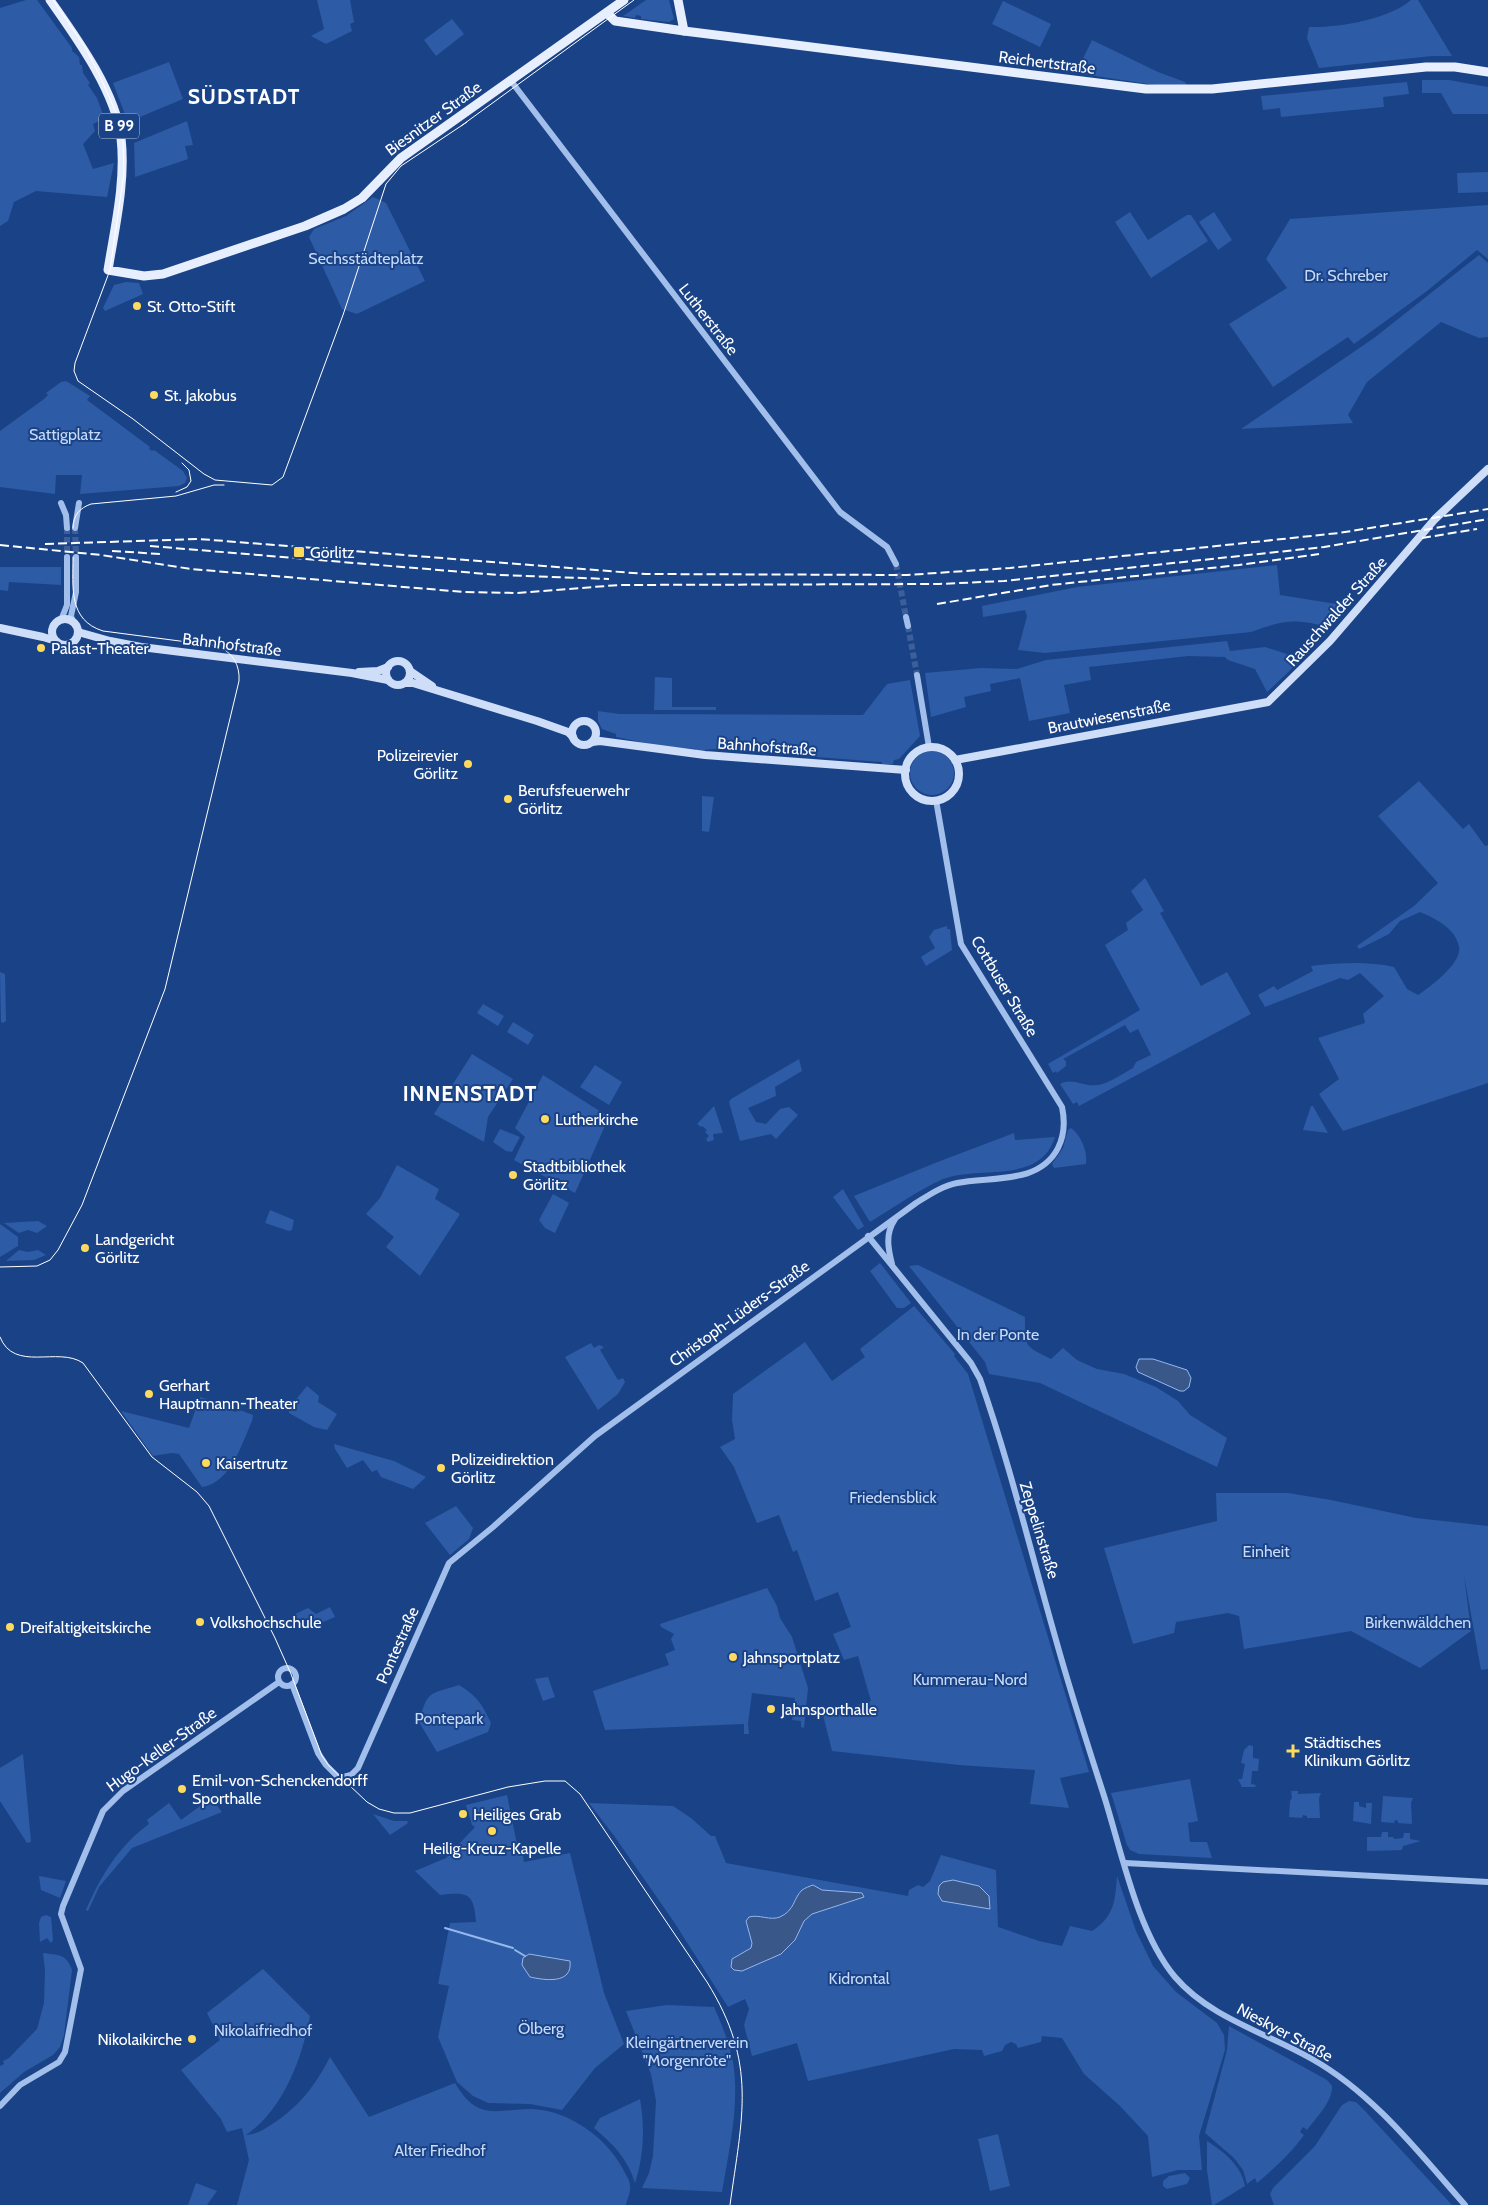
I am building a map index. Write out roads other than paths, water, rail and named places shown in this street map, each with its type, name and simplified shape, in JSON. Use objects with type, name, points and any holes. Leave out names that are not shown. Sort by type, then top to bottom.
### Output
[{"type":"main road","name":"Biesnitzer Straße","points":[[50,0],[83,48],[97,73],[112,108],[121,136],[122,174],[108,270],[144,276],[163,274],[305,226],[337,212],[362,198],[401,158],[624,0]]},
{"type":"main road","points":[[678,0],[684,31]]},
{"type":"main road","name":"Reichertstraße","points":[[607,12],[615,21],[684,31],[1071,80],[1173,90],[1212,90],[1419,68],[1454,67],[1488,72]]},
{"type":"main road","name":"Rauschwalder Straße","points":[[1268,702],[1330,641],[1448,505],[1488,469]]},
{"type":"main road","points":[[56,641],[53,635],[54,627],[61,620],[73,622],[78,632],[75,641]]},
{"type":"main road","name":"Bahnhofstraße","points":[[22,632],[44,632],[54,627]]},
{"type":"main road","name":"Bahnhofstraße","points":[[0,628],[56,641],[64,645],[75,641],[110,641],[352,673],[388,680],[396,685],[413,683],[568,732],[573,737]]},
{"type":"main road","name":"Bahnhofstraße","points":[[78,632],[110,641]]},
{"type":"main road","name":"Bahnhofstraße","points":[[352,673],[373,672],[388,667],[393,662],[401,661],[407,665],[410,671],[442,692]]},
{"type":"main road","points":[[388,667],[386,673],[388,680]]},
{"type":"main road","points":[[404,683],[409,678],[410,671]]},
{"type":"main road","name":"Brautwiesenstraße","points":[[955,760],[1268,702]]},
{"type":"main road","points":[[581,721],[589,721],[594,726],[596,732],[592,742],[580,744],[573,737],[573,730],[576,724],[581,721]]},
{"type":"main road","name":"Bahnhofstraße","points":[[537,722],[566,726],[576,724]]},
{"type":"main road","name":"Bahnhofstraße","points":[[596,732],[627,745]]},
{"type":"main road","name":"Bahnhofstraße","points":[[592,742],[600,741],[705,755],[906,770]]},
{"type":"main road","points":[[929,748],[944,750],[955,760],[959,772],[956,787],[946,796],[936,800],[924,799],[914,793],[908,784],[906,770],[914,755],[929,748]]},
{"type":"street","name":"Lutherstraße","points":[[511,81],[840,512],[887,547],[896,564]]},
{"type":"street","points":[[61,503],[66,515],[67,528]]},
{"type":"street","points":[[75,528],[80,503]]},
{"type":"street","points":[[61,620],[67,605],[67,557]]},
{"type":"street","points":[[73,622],[71,616],[76,592],[76,557]]},
{"type":"street","points":[[906,617],[908,626]]},
{"type":"street","points":[[917,674],[929,748]]},
{"type":"street","name":"Cottbuser Straße","points":[[936,800],[961,944],[1062,1107],[1061,1141],[1051,1158],[1038,1170]]},
{"type":"street","name":"Christoph-Lüders-Straße","points":[[486,1533],[595,1436],[916,1203],[952,1184],[1018,1176],[1038,1170]]},
{"type":"street","points":[[892,1266],[888,1237],[891,1224],[897,1216]]},
{"type":"street","name":"Zeppelinstraße","points":[[868,1236],[971,1363],[980,1379],[1043,1589],[1061,1659],[1124,1863]]},
{"type":"street","name":"Pontestraße","points":[[292,1684],[321,1759],[339,1778],[347,1777],[354,1773],[449,1563],[486,1533]]},
{"type":"street","points":[[289,1669],[295,1675],[295,1681],[292,1684],[284,1686],[279,1682],[278,1676],[280,1672],[289,1669]]},
{"type":"street","name":"Hugo-Keller-Straße","points":[[0,2106],[20,2086],[59,2062],[65,2052],[81,1969],[61,1914],[103,1811],[111,1802],[279,1682]]},
{"type":"street","points":[[1124,1863],[1488,1882]]},
{"type":"street","name":"Nieskyer Straße","points":[[1124,1863],[1138,1905],[1154,1943],[1165,1963],[1178,1980],[1222,2013],[1312,2059],[1350,2085],[1387,2118],[1465,2205]]},
{"type":"waterway","points":[[445,1928],[513,1948]]},
{"type":"waterway","points":[[515,1950],[525,1956]]},
{"type":"tunnel","points":[[67,528],[67,557]]},
{"type":"tunnel","points":[[75,528],[76,557]]},
{"type":"tunnel","points":[[896,564],[906,617]]},
{"type":"tunnel","points":[[908,626],[917,675]]},
{"type":"tram line","points":[[53,0],[85,47],[99,74],[118,117],[123,140],[124,173],[110,270],[75,363],[74,371],[78,381],[133,419],[204,474],[215,480],[272,485],[283,477],[343,315],[386,184],[401,166],[467,122]]},
{"type":"tram line","points":[[461,126],[634,0]]},
{"type":"tram line","points":[[176,492],[187,487],[191,481],[189,470],[182,463]]},
{"type":"tram line","points":[[73,528],[74,519],[78,513],[91,504],[176,496],[214,485],[224,485]]},
{"type":"tram line","points":[[0,1267],[37,1266],[50,1260],[58,1250],[82,1205],[165,989],[239,681],[235,660],[228,652],[218,646],[103,631],[92,626],[78,611],[75,601],[73,591],[73,557]]},
{"type":"tram line","points":[[0,1337],[7,1348],[15,1354],[26,1357],[73,1358],[83,1363],[152,1457],[197,1492],[209,1506],[275,1638],[291,1674],[322,1756],[329,1766],[367,1802],[379,1809],[394,1813],[410,1813],[508,1787],[545,1781],[565,1781],[580,1794],[707,1982],[723,2011],[734,2039],[740,2065],[742,2091],[739,2144],[730,2205]]},
{"type":"railway","points":[[45,544],[199,539],[646,574],[907,575],[1010,568],[1339,533],[1488,509]]},
{"type":"railway","points":[[0,545],[101,555],[191,569],[464,592],[517,593],[619,585],[939,584],[1004,581],[1324,547],[1488,519]]},
{"type":"railway","points":[[1422,538],[1477,529]]},
{"type":"railway","points":[[150,546],[499,575],[609,579]]},
{"type":"railway","points":[[112,551],[160,554]]},
{"type":"railway","points":[[937,604],[1051,585],[1239,565],[1319,554]]},
{"type":"place","name":"St. Otto-Stift","points":[[137,306]]},
{"type":"place","name":"St. Jakobus","points":[[154,395]]},
{"type":"place","name":"Görlitz","points":[[299,552]]},
{"type":"place","name":"Palast-Theater","points":[[41,648]]},
{"type":"place","name":"Polizeirevier Görlitz","points":[[468,764]]},
{"type":"place","name":"Berufsfeuerwehr Görlitz","points":[[508,799]]},
{"type":"place","name":"Lutherkirche","points":[[545,1119]]},
{"type":"place","name":"Stadtbibliothek Görlitz","points":[[513,1175]]},
{"type":"place","name":"Landgericht Görlitz","points":[[85,1248]]},
{"type":"place","name":"Gerhart Hauptmann-Theater","points":[[149,1394]]},
{"type":"place","name":"Kaisertrutz","points":[[206,1463]]},
{"type":"place","name":"Polizeidirektion Görlitz","points":[[441,1468]]},
{"type":"place","name":"Volkshochschule","points":[[200,1622]]},
{"type":"place","name":"Dreifaltigkeitskirche","points":[[10,1627]]},
{"type":"place","name":"Jahnsportplatz","points":[[733,1657]]},
{"type":"place","name":"Jahnsporthalle","points":[[771,1709]]},
{"type":"place","name":"Städtisches Klinikum Görlitz","points":[[1293,1751]]},
{"type":"place","name":"Emil-von-Schenckendorff Sporthalle","points":[[182,1789]]},
{"type":"place","name":"Heiliges Grab","points":[[463,1814]]},
{"type":"place","name":"Heilig-Kreuz-Kapelle","points":[[492,1831]]},
{"type":"place","name":"Nikolaikirche","points":[[192,2039]]},
{"type":"district","name":"SÜDSTADT","points":[[244,97]]},
{"type":"district","name":"INNENSTADT","points":[[470,1094]]},
{"type":"park label","name":"Sechsstädteplatz","points":[[366,258]]},
{"type":"park label","name":"Dr. Schreber","points":[[1346,275]]},
{"type":"park label","name":"Sattigplatz","points":[[65,434]]},
{"type":"park label","name":"In der Ponte","points":[[998,1334]]},
{"type":"park label","name":"Friedensblick","points":[[893,1497]]},
{"type":"park label","name":"Einheit","points":[[1266,1551]]},
{"type":"park label","name":"Birkenwäldchen","points":[[1418,1622]]},
{"type":"park label","name":"Kummerau-Nord","points":[[970,1679]]},
{"type":"park label","name":"Pontepark","points":[[449,1718]]},
{"type":"park label","name":"Kidrontal","points":[[859,1978]]},
{"type":"park label","name":"Ölberg","points":[[541,2028]]},
{"type":"park label","name":"Nikolaifriedhof","points":[[263,2030]]},
{"type":"park label","name":"Kleingärtnerverein \"Morgenröte\"","points":[[687,2051]]},
{"type":"park label","name":"Alter Friedhof","points":[[440,2150]]}]
